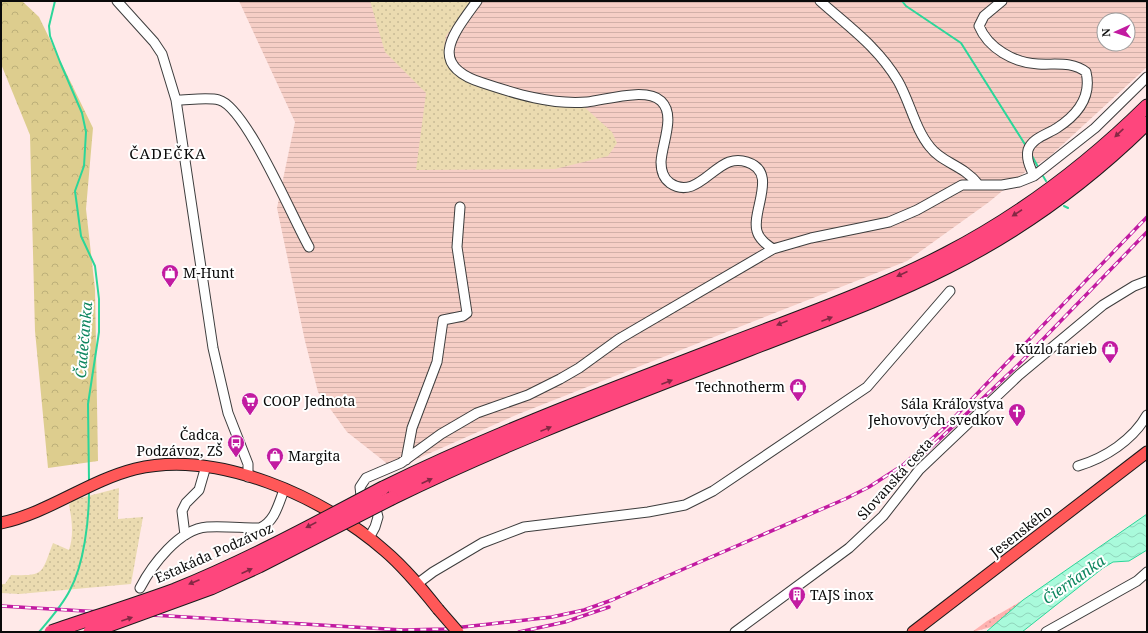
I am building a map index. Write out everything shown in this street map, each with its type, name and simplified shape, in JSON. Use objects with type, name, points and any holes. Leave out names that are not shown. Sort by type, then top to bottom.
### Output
[{"type":"highway","points":[[387,493],[477,445],[842,300],[945,254],[997,225],[1043,195],[1100,150],[1147,106]]},
{"type":"highway","points":[[387,493],[845,312],[949,266],[1003,236],[1055,201],[1108,159],[1147,123]]},
{"type":"highway","name":"Estakáda Podzávoz","points":[[51,632],[174,590],[387,493]]},
{"type":"highway","name":"Estakáda Podzávoz","points":[[90,632],[211,588],[259,566],[387,493]]},
{"type":"main road","name":"Jesenského","points":[[914,632],[1147,452]]},
{"type":"main road","points":[[1,523],[29,514],[98,481],[124,472],[154,466],[184,464],[206,466],[248,477],[284,490],[331,511],[369,538],[392,557],[458,632]]},
{"type":"street","points":[[117,1],[154,42],[162,54],[176,100],[213,348],[228,413],[248,464],[248,477]]},
{"type":"street","points":[[478,1],[453,34],[449,46],[451,60],[462,74],[472,80],[513,93],[557,101],[586,102],[638,95],[653,96],[664,105],[668,118],[661,162],[661,168],[666,179],[675,186],[691,186],[728,162],[741,161],[751,163],[758,170],[763,184],[756,220],[757,231],[761,239],[773,248]]},
{"type":"street","points":[[820,1],[855,33],[869,43],[880,55],[898,82],[930,148],[940,157],[965,171],[978,184]]},
{"type":"street","points":[[1002,1],[984,16],[979,26],[987,40],[1006,54],[1019,61],[1036,64],[1072,65],[1086,72],[1087,77],[1086,94],[1076,113],[1057,128],[1036,139],[1028,149],[1027,159],[1034,176]]},
{"type":"street","points":[[369,538],[376,527],[378,517],[377,513],[361,496],[360,487],[362,483],[371,475],[406,460],[441,434],[477,413],[528,395],[560,379],[648,320],[773,248],[811,238],[889,222],[917,210],[962,184],[1002,185],[1019,182],[1034,176],[1095,128],[1147,77]]},
{"type":"street","points":[[176,100],[219,100],[232,107],[270,166],[295,223],[309,247]]},
{"type":"street","points":[[406,460],[409,439],[437,362],[443,320],[463,316],[466,313],[457,241],[460,207]]},
{"type":"street","name":"Slovanská cesta","points":[[739,631],[849,548],[883,516],[919,470],[1019,375],[1103,305],[1134,286],[1147,281]]},
{"type":"street","points":[[417,584],[433,572],[482,543],[524,528],[656,511],[685,505],[713,491],[867,387],[950,291]]},
{"type":"street","points":[[1078,466],[1097,460],[1130,436],[1140,427],[1147,415]]},
{"type":"street","points":[[185,535],[182,511],[186,503],[199,490],[206,466]]},
{"type":"street","points":[[140,588],[162,555],[185,535],[206,527],[260,528],[268,525],[272,520],[284,490]]},
{"type":"street","points":[[1046,632],[1137,581],[1147,572]]},
{"type":"shaded area","points":[[239,1],[1147,1],[1147,67],[1048,158],[1030,168],[989,202],[907,261],[516,415],[394,469],[347,432],[318,392],[305,341],[277,208],[295,122]]},
{"type":"shaded area","points":[[370,1],[471,1],[446,36],[444,49],[447,63],[460,78],[480,85],[581,104],[612,132],[617,143],[608,156],[555,169],[416,170],[426,93],[385,52]]},
{"type":"shaded area","points":[[119,488],[118,519],[143,517],[131,584],[19,594],[1,593],[1,584],[5,584],[11,575],[30,575],[40,571],[46,561],[53,543],[69,550],[72,539],[72,528],[69,505],[73,500]]},
{"type":"green space","points":[[1,1],[22,1],[39,17],[93,128],[86,209],[95,289],[98,461],[48,468],[35,331],[30,135],[1,64]]},
{"type":"sand","points":[[1023,600],[995,626],[972,632],[987,621]]},
{"type":"water","name":"Čierňanka","points":[[1147,514],[1147,550],[1129,561],[1113,562],[1103,568],[1022,632],[986,632],[1023,600]]},
{"type":"waterway","name":"Čadečanka","points":[[55,1],[49,26],[50,36],[82,113],[86,132],[84,166],[75,191],[81,236],[95,266],[99,299],[99,332],[88,404],[89,482]]},
{"type":"waterway","points":[[902,1],[906,6],[961,43],[1026,146]]},
{"type":"waterway","points":[[1031,154],[1038,167]]},
{"type":"waterway","points":[[1043,176],[1046,181]]},
{"type":"waterway","points":[[1064,206],[1068,208]]},
{"type":"waterway","name":"Čadečanka","points":[[39,632],[56,612],[75,580],[85,542],[89,491]]},
{"type":"railway","points":[[1,606],[403,630],[445,629],[552,617],[584,610],[612,600],[845,499],[869,487],[903,465],[946,426],[1147,217]]},
{"type":"railway","points":[[926,452],[1018,365],[1147,232]]},
{"type":"railway","points":[[519,632],[565,622],[609,607]]},
{"type":"place","name":"M-Hunt","points":[[170,288]]},
{"type":"place","name":"Kúzlo farieb","points":[[1110,364]]},
{"type":"place","name":"Technotherm","points":[[798,402]]},
{"type":"place","name":"COOP Jednota","points":[[250,416]]},
{"type":"place","name":"Sála Kráľovstva Jehovových svedkov","points":[[1017,427]]},
{"type":"place","name":"Čadca, Podzávoz, ZŠ","points":[[236,458]]},
{"type":"place","name":"Margita","points":[[275,471]]},
{"type":"place","name":"TAJS inox","points":[[797,610]]},
{"type":"district","name":"ČADEČKA","points":[[168,154]]}]
